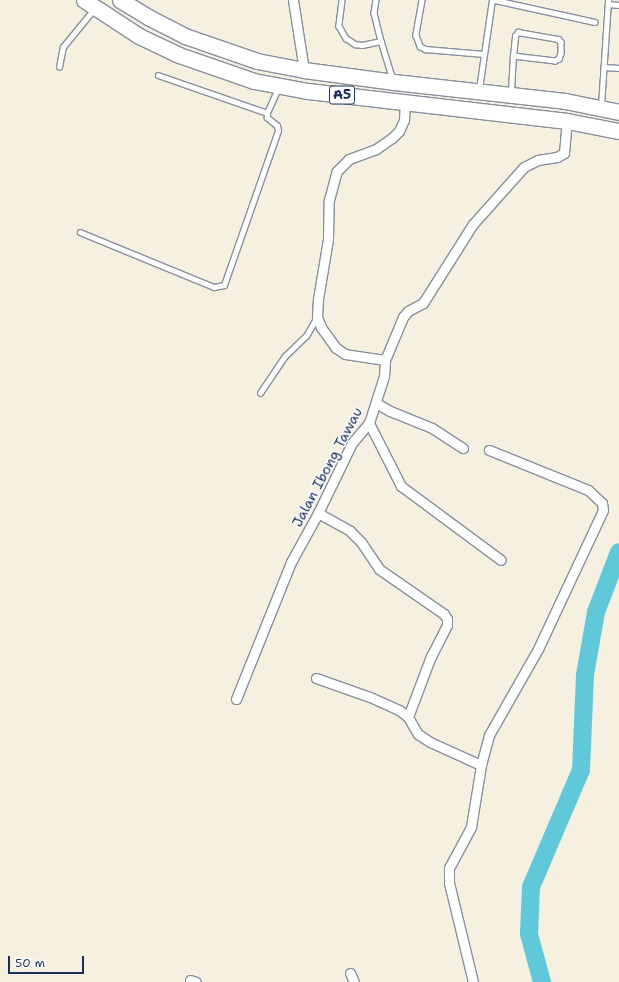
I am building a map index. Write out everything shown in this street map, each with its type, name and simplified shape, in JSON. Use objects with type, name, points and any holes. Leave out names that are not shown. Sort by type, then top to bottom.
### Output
[{"type":"highway","name":"A5","points":[[120,0],[148,17],[185,36],[212,47],[257,61],[304,70],[394,82],[511,94],[600,107],[619,112]]},
{"type":"highway","name":"A5","points":[[93,3],[139,36],[179,55],[234,75],[278,86],[405,103],[567,121],[619,131]]},
{"type":"street","points":[[293,0],[304,70]]},
{"type":"street","points":[[385,360],[355,356],[341,351],[328,339],[317,317],[318,299],[328,240],[329,200],[337,171],[349,159],[376,149],[399,131],[404,120],[405,103]]},
{"type":"street","name":"Jalan Ibong Tawau","points":[[236,699],[291,562],[318,513],[352,443],[369,423],[384,376],[385,360],[403,317],[408,311],[423,303],[473,224],[500,192],[524,167],[538,160],[557,157],[564,153],[567,121]]},
{"type":"street","points":[[376,403],[390,411],[432,428],[463,448]]},
{"type":"street","points":[[369,423],[401,486],[501,560]]},
{"type":"street","points":[[473,982],[450,883],[449,868],[471,827],[481,765],[489,735],[538,650],[603,510],[602,503],[588,490],[489,450]]},
{"type":"street","points":[[318,513],[350,531],[361,542],[379,569],[444,614],[447,619],[447,625],[431,656],[408,717]]},
{"type":"street","points":[[316,678],[370,697],[399,710],[408,717],[418,734],[430,742],[481,765]]},
{"type":"lane","points":[[342,0],[339,26],[346,38],[355,44],[362,45],[381,42]]},
{"type":"lane","points":[[376,0],[374,13],[381,42],[394,82]]},
{"type":"lane","points":[[422,0],[416,35],[420,46],[425,49],[484,54]]},
{"type":"lane","points":[[478,90],[493,0],[594,22]]},
{"type":"lane","points":[[600,107],[608,2],[619,5]]},
{"type":"lane","points":[[60,67],[63,48],[93,3]]},
{"type":"lane","points":[[511,94],[513,56],[515,36],[518,32],[558,39],[561,42],[561,54],[559,59],[555,61],[513,56]]},
{"type":"lane","points":[[604,67],[619,68]]},
{"type":"lane","points":[[158,75],[267,113]]},
{"type":"lane","points":[[80,232],[214,287],[224,285],[278,131],[276,126],[267,118],[267,113],[278,86]]},
{"type":"lane","points":[[260,393],[286,356],[306,336],[317,317]]},
{"type":"waterway","points":[[542,982],[529,934],[531,887],[581,770],[585,675],[596,612],[619,552]]}]
